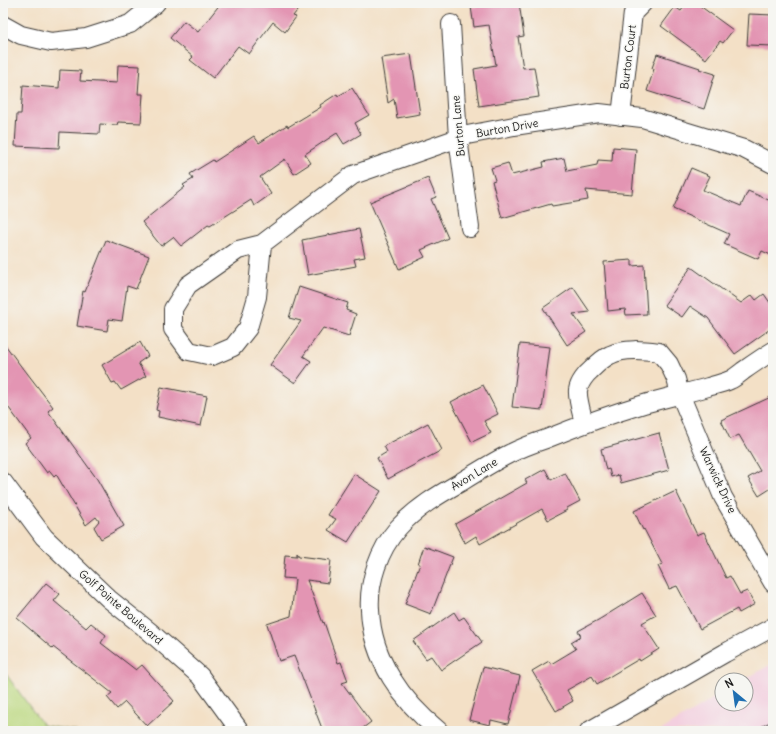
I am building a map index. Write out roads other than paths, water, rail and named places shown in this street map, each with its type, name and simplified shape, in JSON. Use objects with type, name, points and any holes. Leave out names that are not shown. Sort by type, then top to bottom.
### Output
[{"type":"street","points":[[3,25],[21,35],[50,42],[86,38],[130,24],[156,3]]},
{"type":"street","name":"Burton Court","points":[[621,116],[633,13],[643,3]]},
{"type":"street","name":"Burton Lane","points":[[451,24],[458,138],[470,228]]},
{"type":"street","name":"Burton Drive","points":[[262,244],[257,297],[248,328],[233,347],[212,356],[189,351],[173,329],[173,309],[188,285],[238,250],[262,244],[353,175],[467,135],[599,113],[642,118],[744,149],[773,164]]},
{"type":"street","name":"Warwick Drive","points":[[584,423],[578,389],[585,375],[597,364],[611,355],[626,351],[643,350],[659,352],[669,364],[676,379],[680,394],[723,497],[773,583]]},
{"type":"street","name":"Avon Lane","points":[[439,731],[419,714],[394,683],[383,663],[376,645],[370,618],[369,602],[371,584],[380,559],[397,530],[410,516],[433,498],[510,453],[584,423],[730,380],[773,351]]},
{"type":"street","name":"Golf Pointe Boulevard","points":[[3,482],[44,537],[109,599],[149,631],[200,676],[240,731]]},
{"type":"street","points":[[589,731],[724,653],[773,627]]},
{"type":"lane","points":[[764,731],[773,726]]}]
